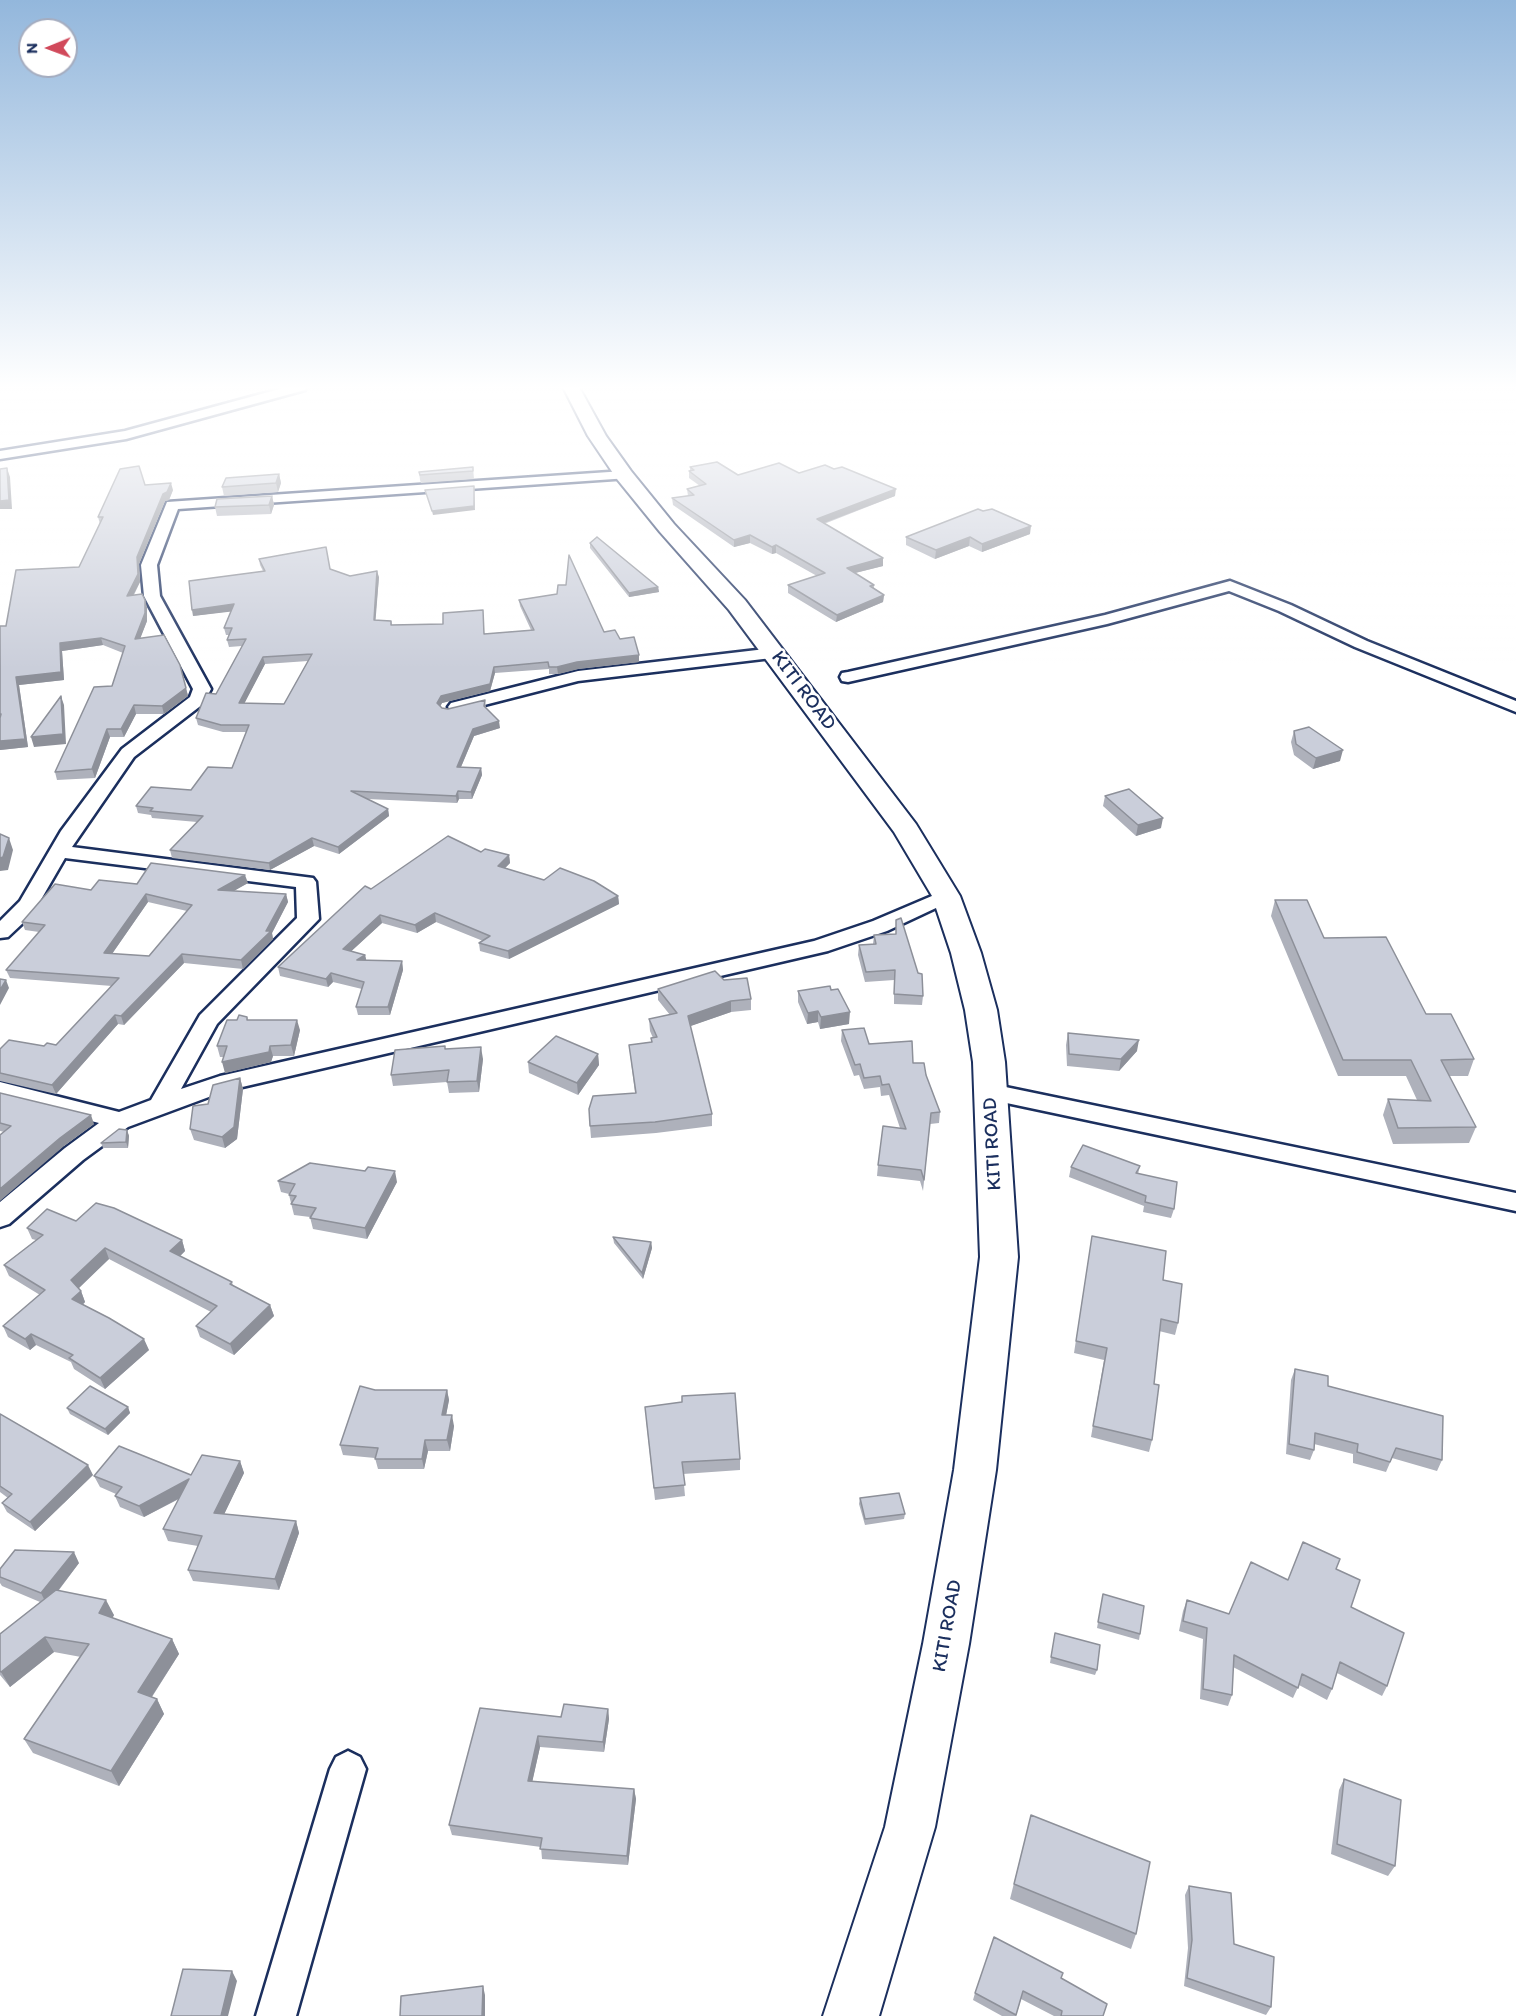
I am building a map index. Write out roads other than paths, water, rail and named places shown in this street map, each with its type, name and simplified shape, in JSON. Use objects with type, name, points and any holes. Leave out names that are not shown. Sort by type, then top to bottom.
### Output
[{"type":"street","points":[[0,932],[17,918],[29,903],[59,850],[128,753],[197,700],[202,689],[152,596],[149,565],[172,505],[532,481]]},
{"type":"street","name":"KITI ROAD","points":[[629,481],[667,528],[737,605],[906,830],[946,896],[966,953],[981,1010],[991,1092],[999,1257],[975,1470],[946,1644],[910,1827],[851,2016]]},
{"type":"street","points":[[848,677],[1107,619],[1230,586],[1285,608],[1361,644],[1516,707]]},
{"type":"street","points":[[449,709],[578,676],[774,652]]},
{"type":"street","points":[[59,850],[306,882],[308,919],[208,1020],[161,1104]]},
{"type":"street","points":[[0,1217],[74,1154],[119,1121],[161,1104],[220,1084],[820,946],[880,926],[946,896]]},
{"type":"street","points":[[0,1090],[93,1112],[119,1121]]},
{"type":"street","points":[[991,1092],[1516,1202]]},
{"type":"street","points":[[276,2016],[348,1768]]}]
